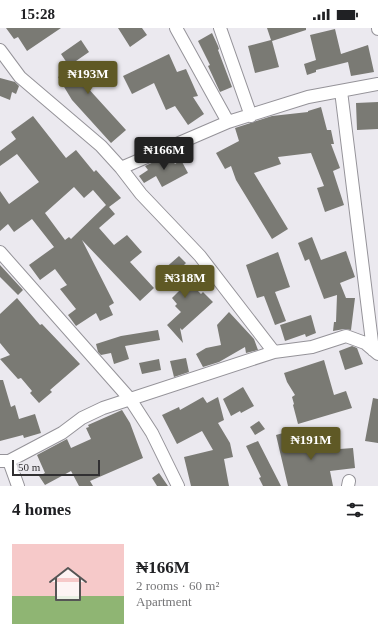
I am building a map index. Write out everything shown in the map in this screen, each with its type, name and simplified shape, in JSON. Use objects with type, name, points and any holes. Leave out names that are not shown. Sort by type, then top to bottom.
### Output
[{"type":"street","points":[[176,28],[228,122]]},
{"type":"street","points":[[220,28],[251,116]]},
{"type":"street","points":[[0,50],[20,77],[101,146],[121,168],[141,194],[200,256],[274,352]]},
{"type":"street","points":[[121,168],[228,122],[308,97],[378,84]]},
{"type":"street","points":[[341,91],[376,352]]},
{"type":"street","points":[[0,252],[130,399],[152,433],[178,486]]},
{"type":"street","points":[[18,486],[4,461],[62,433],[82,418],[130,399],[274,352],[312,347],[346,336],[365,342],[376,352]]},
{"type":"building","points":[[6,28],[61,28],[27,51],[18,37],[14,39]]},
{"type":"building","points":[[118,28],[142,28],[147,35],[130,47]]},
{"type":"building","points":[[267,28],[306,28],[306,30],[272,41],[279,67],[255,73],[248,46],[271,40]]},
{"type":"building","points":[[335,29],[341,54],[368,45],[374,72],[351,76],[348,62],[316,70],[316,72],[307,75],[304,64],[316,60],[310,35]]},
{"type":"building","points":[[212,33],[232,87],[220,92],[208,66],[210,65],[198,41]]},
{"type":"building","points":[[81,40],[89,52],[76,61],[90,84],[86,86],[126,130],[111,143],[72,100],[58,77],[71,69],[61,54]]},
{"type":"building","points":[[169,54],[177,72],[186,69],[198,96],[193,97],[204,114],[188,125],[175,106],[166,110],[154,83],[132,94],[123,76]]},
{"type":"building","points":[[0,78],[15,82],[19,86],[16,94],[12,92],[10,100],[0,96]]},
{"type":"building","points":[[378,102],[378,129],[357,130],[356,103]]},
{"type":"building","points":[[321,107],[327,130],[331,130],[334,144],[331,144],[340,168],[333,171],[344,205],[325,212],[317,188],[324,186],[311,153],[278,157],[281,164],[254,173],[288,229],[272,239],[236,180],[231,166],[225,169],[216,153],[239,141],[235,128],[272,116],[308,112]]},
{"type":"building","points":[[33,116],[66,158],[76,150],[94,172],[96,170],[121,198],[109,207],[115,214],[99,228],[114,245],[127,235],[142,252],[130,262],[154,288],[140,301],[82,240],[114,303],[109,306],[113,315],[100,321],[96,313],[76,326],[68,315],[76,309],[60,289],[67,285],[55,269],[40,280],[29,265],[54,247],[32,219],[14,232],[8,224],[0,231],[0,191],[9,204],[39,182],[17,154],[0,166],[0,151],[16,139],[11,132]],"holes":[[[74,187],[84,198],[93,190],[106,205],[71,239],[69,237],[65,240],[45,213]]]},
{"type":"building","points":[[169,155],[175,164],[181,160],[188,173],[162,187],[156,176],[144,183],[139,176],[148,170],[145,166]]},
{"type":"building","points":[[312,237],[321,260],[346,251],[355,277],[340,283],[346,298],[355,298],[351,330],[344,329],[333,331],[334,322],[336,322],[337,295],[324,299],[309,259],[305,261],[298,243]]},
{"type":"building","points":[[278,252],[290,287],[275,292],[286,321],[275,325],[264,296],[257,298],[246,265]]},
{"type":"building","points":[[179,256],[186,263],[178,271],[201,294],[203,292],[213,302],[182,330],[180,328],[183,343],[167,325],[181,312],[175,306],[177,304],[172,298],[180,290],[163,270]]},
{"type":"building","points":[[0,265],[23,290],[18,295],[0,277]]},
{"type":"building","points":[[17,298],[40,325],[42,324],[80,364],[50,390],[52,392],[39,403],[30,393],[32,391],[21,378],[18,379],[0,359],[10,355],[0,343],[0,314]]},
{"type":"building","points":[[229,312],[254,339],[258,350],[246,353],[245,347],[219,362],[203,367],[196,354],[206,348],[221,345],[217,325]]},
{"type":"building","points":[[311,315],[316,333],[306,337],[305,334],[285,341],[280,325]]},
{"type":"building","points":[[158,330],[160,340],[125,346],[129,359],[114,364],[111,353],[101,355],[98,352],[96,344],[121,336]]},
{"type":"building","points":[[352,346],[357,348],[363,364],[345,370],[339,351]]},
{"type":"building","points":[[186,358],[189,372],[174,377],[170,361]]},
{"type":"building","points":[[159,359],[161,370],[142,374],[139,363]]},
{"type":"building","points":[[324,360],[334,395],[346,391],[352,408],[298,424],[292,397],[295,395],[287,382],[284,373]]},
{"type":"building","points":[[0,380],[3,380],[11,407],[15,405],[19,419],[35,414],[41,433],[24,438],[23,435],[0,441]]},
{"type":"building","points":[[243,387],[254,406],[241,413],[240,411],[231,416],[223,399]]},
{"type":"building","points":[[203,397],[207,403],[218,397],[224,420],[218,423],[230,443],[233,457],[224,459],[229,486],[191,486],[184,457],[213,450],[202,431],[177,444],[162,415],[179,407],[180,410]]},
{"type":"building","points":[[373,398],[378,399],[378,443],[365,441]]},
{"type":"building","points":[[122,410],[130,423],[143,458],[90,481],[93,486],[79,486],[71,471],[45,485],[39,476],[45,473],[37,455],[67,439],[71,448],[91,439],[86,428],[89,427],[88,425]]},
{"type":"building","points":[[259,421],[265,429],[255,435],[250,427]]},
{"type":"building","points":[[301,428],[307,452],[325,448],[326,450],[353,448],[355,468],[330,471],[333,486],[288,486],[276,435]]},
{"type":"building","points":[[258,441],[281,486],[263,486],[259,478],[261,477],[246,446]]},
{"type":"building","points":[[159,473],[168,486],[157,486],[152,478]]}]
